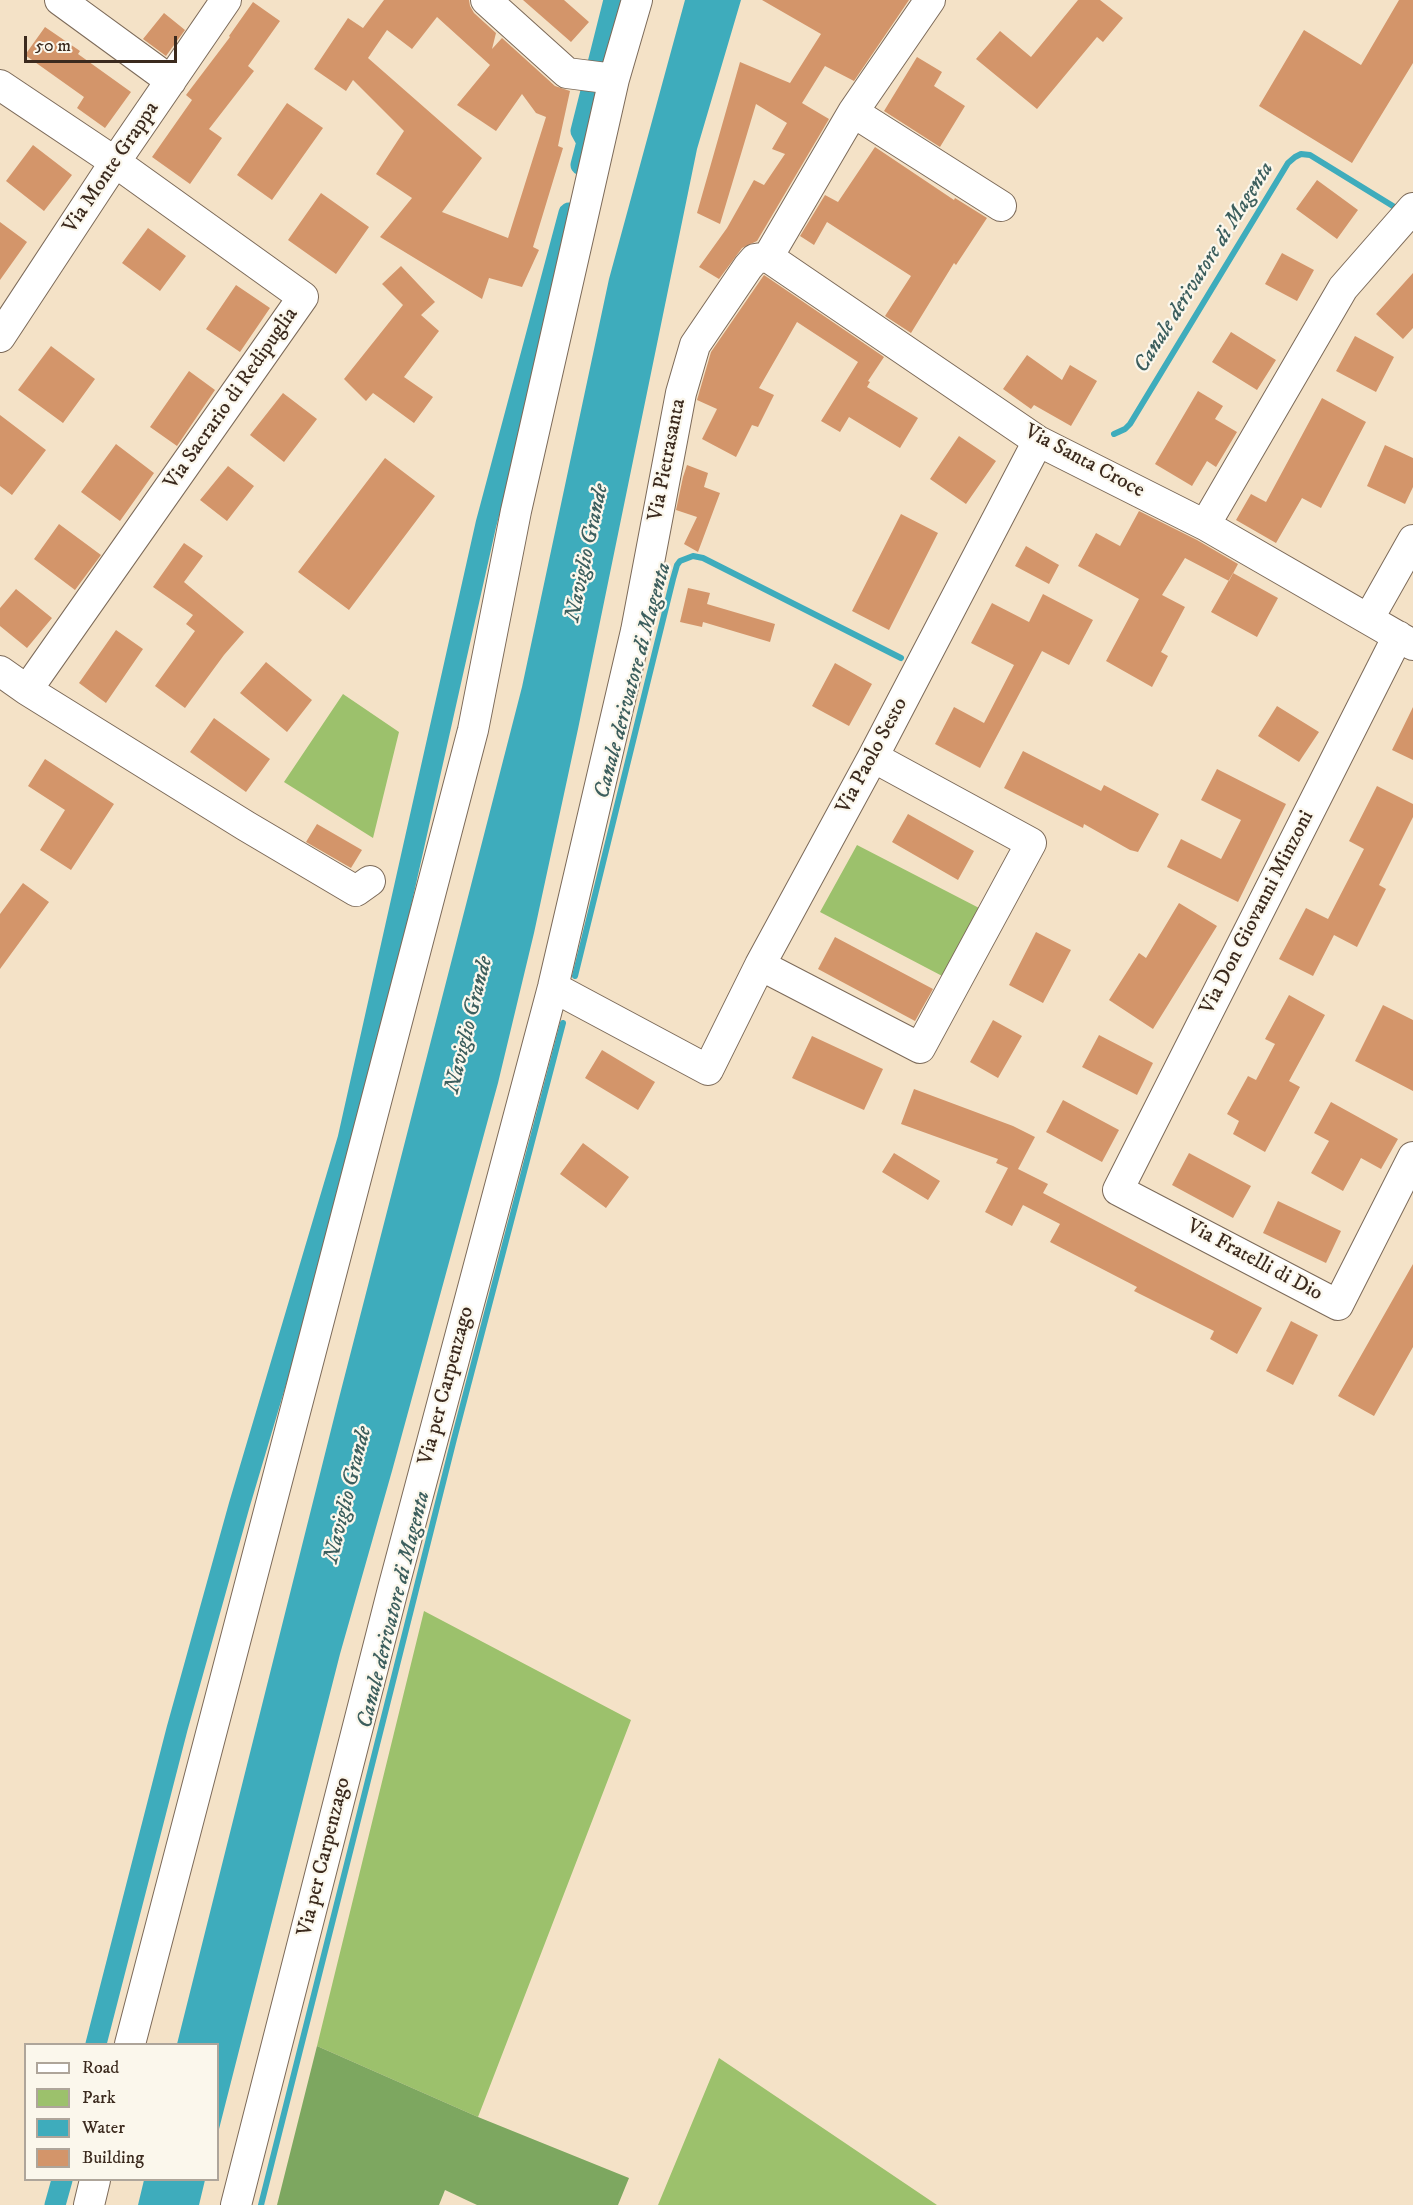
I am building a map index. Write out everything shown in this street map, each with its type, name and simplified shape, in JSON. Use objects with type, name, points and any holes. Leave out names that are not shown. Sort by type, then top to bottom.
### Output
[{"type":"street","points":[[60,0],[171,81]]},
{"type":"street","name":"Via Monte Grappa","points":[[0,337],[115,162],[226,0]]},
{"type":"street","points":[[486,0],[567,73],[601,77]]},
{"type":"street","points":[[130,2043],[473,730],[601,77],[637,0]]},
{"type":"street","name":"Via Pietrasanta","points":[[553,987],[636,631],[681,393],[695,345],[748,267],[755,260],[768,257],[853,112],[930,0]]},
{"type":"street","points":[[0,85],[115,162]]},
{"type":"street","points":[[853,112],[1001,206]]},
{"type":"street","name":"Via Sacrario di Redipuglia","points":[[27,690],[303,297],[115,162]]},
{"type":"street","points":[[1205,525],[1342,288],[1413,208]]},
{"type":"street","name":"Via Santa Croce","points":[[768,257],[1038,441],[1205,525],[1369,618],[1405,641]]},
{"type":"street","name":"Via Paolo Sesto","points":[[553,987],[708,1070],[760,965],[873,757],[1038,441]]},
{"type":"street","points":[[1369,618],[1413,540]]},
{"type":"street","name":"Via Don Giovanni Minzoni","points":[[1118,1190],[1405,641]]},
{"type":"street","points":[[0,671],[246,826],[356,891],[370,881]]},
{"type":"street","points":[[760,965],[920,1048],[1031,843],[873,757]]},
{"type":"street","name":"Via per Carpenzago","points":[[236,2205],[396,1577],[553,987]]},
{"type":"street","name":"Via Fratelli di Dio","points":[[1118,1190],[1338,1305],[1413,1157]]},
{"type":"street","points":[[88,2205],[95,2181]]},
{"type":"green space","points":[[343,694],[399,732],[373,838],[284,782]]},
{"type":"green space","points":[[857,845],[981,909],[946,978],[820,912]]},
{"type":"green space","points":[[424,1611],[631,1720],[478,2117],[317,2046]]},
{"type":"green space","points":[[317,2046],[478,2117],[629,2178],[618,2205],[477,2205],[445,2190],[439,2205],[277,2205]]},
{"type":"green space","points":[[719,2058],[937,2205],[658,2205]]},
{"type":"water","name":"Naviglio Grande","points":[[685,0],[741,0],[697,149],[578,729],[534,933],[498,1083],[340,1654],[219,2129],[219,2043],[177,2043],[338,1402],[522,687],[609,279]]},
{"type":"water","points":[[144,2181],[205,2181],[199,2205],[138,2205]]},
{"type":"building","points":[[384,0],[469,0],[474,13],[496,33],[492,49],[502,38],[555,86],[570,91],[558,146],[563,148],[533,247],[539,250],[522,287],[489,278],[482,299],[380,237],[412,198],[376,174],[404,131],[353,80],[346,91],[314,69],[348,18],[363,28]],"holes":[[[437,17],[490,65],[457,105],[496,131],[522,94],[536,113],[546,117],[508,238],[442,212],[482,158],[368,58],[387,30],[412,49]]]},
{"type":"building","points":[[523,0],[564,0],[589,22],[571,42]]},
{"type":"building","points":[[762,0],[909,0],[854,81],[825,66],[802,103],[829,119],[757,241],[742,248],[719,279],[699,267],[727,228],[754,180],[764,185],[785,154],[772,149],[787,123],[756,104],[720,224],[697,213],[740,62],[790,83],[821,34]]},
{"type":"building","points":[[1078,0],[1100,0],[1123,18],[1103,42],[1097,37],[1037,109],[976,59],[1000,31],[1031,57]]},
{"type":"building","points":[[1399,0],[1413,0],[1413,63],[1352,163],[1259,106],[1304,30],[1361,65]]},
{"type":"building","points":[[253,2],[280,21],[248,66],[254,71],[209,129],[222,138],[190,184],[152,157],[192,100],[186,95]]},
{"type":"building","points":[[164,13],[185,30],[166,56],[143,39]]},
{"type":"building","points":[[45,27],[80,51],[78,54],[131,92],[105,128],[77,108],[84,97],[25,55]]},
{"type":"building","points":[[917,57],[942,72],[934,86],[965,106],[940,147],[884,111]]},
{"type":"building","points":[[287,103],[323,128],[272,200],[237,175]]},
{"type":"building","points":[[33,145],[72,175],[44,211],[6,181]]},
{"type":"building","points":[[875,147],[954,200],[955,198],[987,218],[956,265],[954,263],[911,333],[885,316],[911,276],[827,222],[814,245],[800,236],[825,195],[838,202]]},
{"type":"building","points":[[1317,180],[1358,210],[1337,239],[1296,209]]},
{"type":"building","points":[[321,193],[369,227],[336,274],[288,240]]},
{"type":"building","points":[[0,222],[27,242],[0,280]]},
{"type":"building","points":[[148,228],[186,256],[160,291],[122,263]]},
{"type":"building","points":[[1282,253],[1314,270],[1297,301],[1265,284]]},
{"type":"building","points":[[401,266],[435,302],[421,315],[439,331],[404,377],[433,397],[414,423],[373,393],[366,401],[344,379],[403,305],[382,284]]},
{"type":"building","points":[[1413,273],[1413,328],[1403,339],[1376,314]]},
{"type":"building","points":[[764,275],[884,357],[868,381],[870,382],[867,387],[918,418],[900,448],[849,417],[840,432],[821,421],[858,362],[797,322],[759,388],[774,395],[758,427],[752,425],[736,457],[702,439],[717,409],[697,400],[711,352]]},
{"type":"building","points":[[236,285],[270,308],[240,352],[206,329]]},
{"type":"building","points":[[1231,332],[1276,360],[1257,390],[1212,362]]},
{"type":"building","points":[[1355,336],[1394,357],[1376,392],[1336,371]]},
{"type":"building","points":[[51,346],[95,379],[63,423],[18,390]]},
{"type":"building","points":[[1027,355],[1062,380],[1070,365],[1097,381],[1071,426],[1034,405],[1031,409],[1003,389]]},
{"type":"building","points":[[189,371],[215,390],[177,446],[150,427]]},
{"type":"building","points":[[1198,391],[1223,406],[1215,419],[1237,432],[1216,467],[1207,461],[1192,486],[1155,464]]},
{"type":"building","points":[[283,393],[317,419],[284,462],[250,435]]},
{"type":"building","points":[[1322,398],[1366,422],[1321,508],[1302,498],[1276,543],[1236,520],[1251,494],[1266,502]]},
{"type":"building","points":[[0,415],[46,450],[12,495],[0,486]]},
{"type":"building","points":[[959,436],[996,461],[966,504],[930,479]]},
{"type":"building","points":[[116,444],[154,473],[120,521],[81,492]]},
{"type":"building","points":[[1385,445],[1413,458],[1413,487],[1405,504],[1367,486]]},
{"type":"building","points":[[385,458],[435,496],[349,610],[298,572]]},
{"type":"building","points":[[687,465],[708,473],[704,487],[720,493],[698,552],[684,544],[697,517],[676,510]]},
{"type":"building","points":[[228,466],[254,486],[227,521],[200,500]]},
{"type":"building","points":[[1139,511],[1197,540],[1238,564],[1229,581],[1185,558],[1162,595],[1185,607],[1161,652],[1168,656],[1152,687],[1106,661],[1139,599],[1078,566],[1096,533],[1120,546]]},
{"type":"building","points":[[901,514],[938,533],[889,630],[852,611]]},
{"type":"building","points":[[59,524],[101,555],[75,590],[34,559]]},
{"type":"building","points":[[184,543],[203,556],[184,582],[244,632],[185,708],[155,686],[195,631],[186,624],[193,615],[153,587]]},
{"type":"building","points":[[1026,546],[1059,565],[1049,584],[1015,566]]},
{"type":"building","points":[[1233,573],[1278,598],[1257,637],[1211,612]]},
{"type":"building","points":[[688,588],[710,593],[707,604],[775,624],[770,642],[703,622],[702,627],[680,622]]},
{"type":"building","points":[[16,589],[52,618],[27,648],[0,626],[0,608]]},
{"type":"building","points":[[1043,594],[1093,620],[1069,665],[1042,651],[980,768],[935,744],[954,707],[984,723],[1014,665],[971,643],[992,603],[1029,622]]},
{"type":"building","points":[[116,630],[143,649],[106,703],[79,683]]},
{"type":"building","points":[[266,662],[312,700],[287,732],[240,693]]},
{"type":"building","points":[[835,663],[872,684],[849,726],[812,706]]},
{"type":"building","points":[[1277,706],[1319,732],[1299,762],[1258,736]]},
{"type":"building","points":[[1413,707],[1413,760],[1392,750]]},
{"type":"building","points":[[214,718],[270,759],[246,792],[190,752]]},
{"type":"building","points":[[1023,751],[1101,791],[1104,785],[1159,814],[1138,852],[1130,850],[1084,824],[1083,828],[1004,788]]},
{"type":"building","points":[[45,759],[114,804],[71,870],[40,850],[65,810],[28,786]]},
{"type":"building","points":[[1217,769],[1286,804],[1238,902],[1167,867],[1181,839],[1221,859],[1241,820],[1201,800]]},
{"type":"building","points":[[1377,786],[1413,804],[1413,817],[1379,885],[1386,889],[1357,947],[1334,935],[1313,976],[1279,959],[1306,908],[1328,919],[1364,849],[1349,841]]},
{"type":"building","points":[[908,814],[974,851],[958,880],[892,842]]},
{"type":"building","points":[[317,824],[362,850],[351,868],[306,842]]},
{"type":"building","points":[[23,883],[49,902],[0,969],[0,914]]},
{"type":"building","points":[[1179,903],[1217,926],[1153,1029],[1109,1000],[1139,953],[1146,958]]},
{"type":"building","points":[[1036,932],[1071,950],[1043,1003],[1009,985]]},
{"type":"building","points":[[835,937],[933,989],[915,1021],[818,969]]},
{"type":"building","points":[[1289,995],[1325,1015],[1289,1081],[1300,1087],[1265,1152],[1233,1134],[1239,1121],[1227,1114],[1248,1076],[1256,1080],[1275,1044],[1265,1039]]},
{"type":"building","points":[[1383,1005],[1413,1020],[1413,1091],[1355,1061]]},
{"type":"building","points":[[993,1020],[1022,1036],[998,1078],[970,1062]]},
{"type":"building","points":[[1099,1035],[1153,1063],[1137,1095],[1082,1067]]},
{"type":"building","points":[[812,1036],[883,1069],[864,1110],[792,1078]]},
{"type":"building","points":[[602,1050],[655,1082],[638,1110],[585,1078]]},
{"type":"building","points":[[914,1089],[1013,1126],[1035,1137],[1018,1169],[1048,1184],[1043,1193],[1262,1308],[1237,1354],[1210,1339],[1214,1331],[1134,1291],[1137,1287],[1050,1242],[1060,1224],[1023,1205],[1012,1226],[985,1212],[1008,1168],[996,1163],[998,1159],[901,1124]]},
{"type":"building","points":[[1063,1100],[1119,1130],[1102,1162],[1046,1132]]},
{"type":"building","points":[[1331,1102],[1398,1139],[1381,1169],[1361,1158],[1343,1191],[1311,1173],[1329,1141],[1314,1133]]},
{"type":"building","points":[[583,1143],[629,1177],[606,1208],[560,1174]]},
{"type":"building","points":[[894,1153],[940,1181],[928,1200],[882,1172]]},
{"type":"building","points":[[1189,1153],[1251,1186],[1233,1218],[1172,1185]]},
{"type":"building","points":[[1278,1201],[1341,1231],[1326,1263],[1263,1233]]},
{"type":"building","points":[[1413,1264],[1413,1347],[1374,1416],[1338,1396]]},
{"type":"building","points":[[1291,1321],[1318,1335],[1293,1385],[1266,1371]]},
{"type":"waterway","points":[[581,165],[587,142],[581,131],[614,0]]},
{"type":"waterway","name":"Canale derivatore di Magenta","points":[[1114,434],[1130,424],[1288,163],[1295,157],[1301,154],[1310,155],[1401,211]]},
{"type":"waterway","points":[[96,2043],[177,1729],[239,1506],[348,1139],[486,524],[569,213]]},
{"type":"waterway","name":"Canale derivatore di Magenta","points":[[575,976],[673,579],[680,561],[693,556],[703,558],[901,658]]},
{"type":"waterway","name":"Canale derivatore di Magenta","points":[[261,2205],[454,1439],[563,1023]]},
{"type":"waterway","points":[[55,2205],[62,2181]]}]
